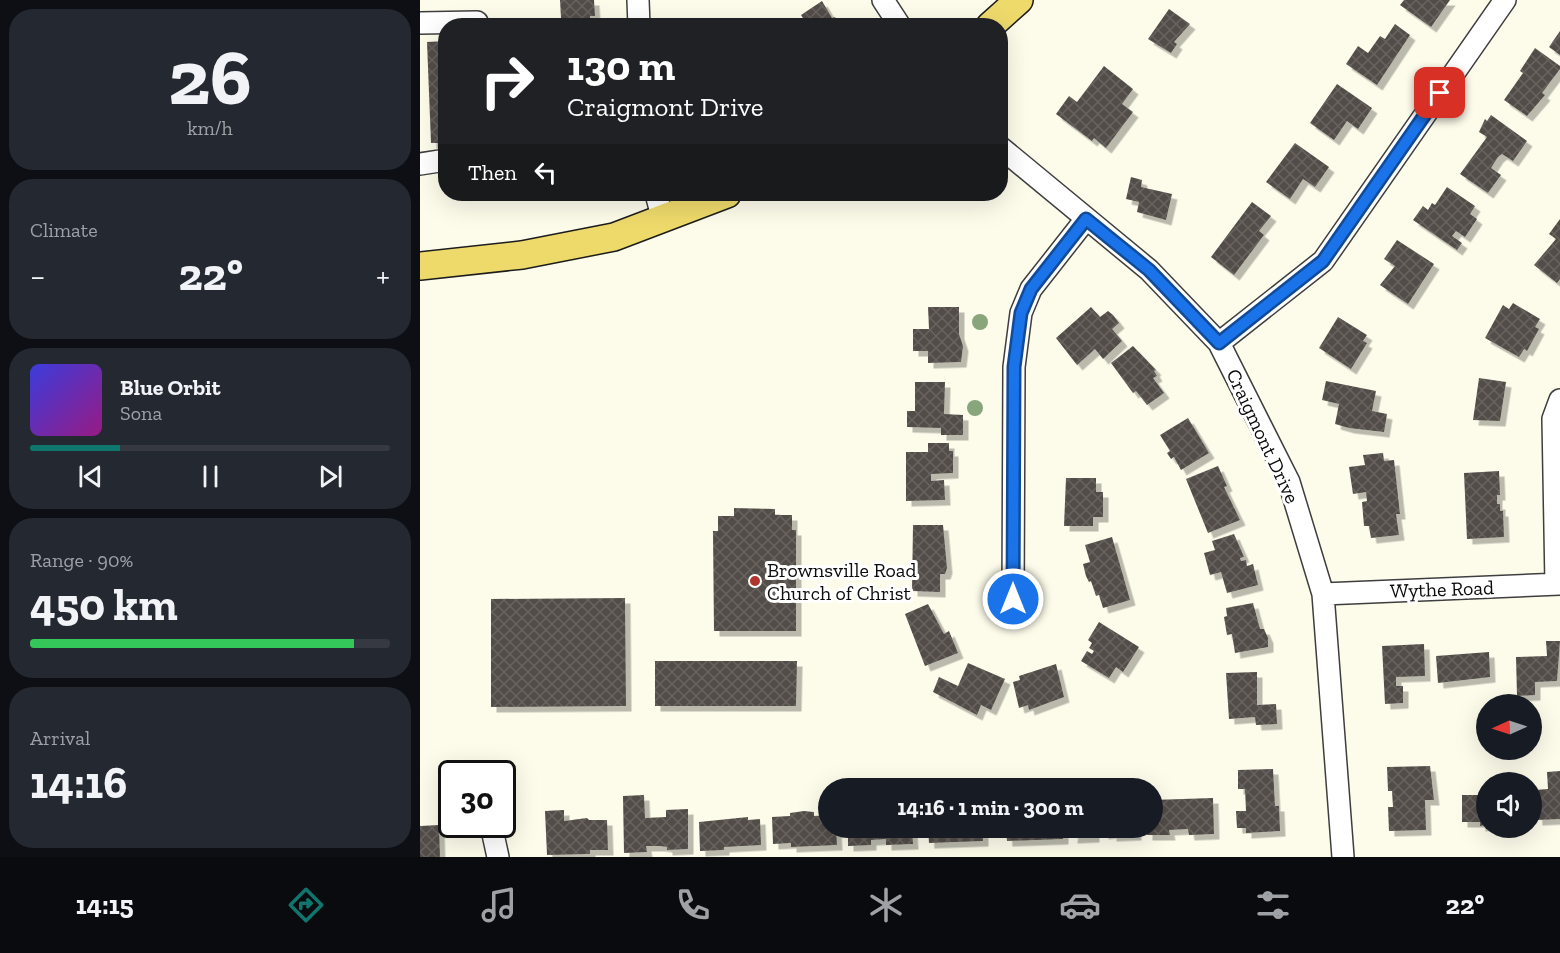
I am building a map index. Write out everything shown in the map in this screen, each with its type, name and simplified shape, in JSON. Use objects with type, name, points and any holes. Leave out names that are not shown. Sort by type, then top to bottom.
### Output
[{"type":"main road","points":[[999,18],[1019,0]]},
{"type":"main road","points":[[420,266],[522,255],[614,237],[710,201]]},
{"type":"street","points":[[638,0],[639,18]]},
{"type":"street","points":[[884,0],[895,18]]},
{"type":"street","points":[[1219,343],[1323,261],[1505,0]]},
{"type":"street","points":[[420,23],[438,23]]},
{"type":"street","name":"Craigmont Drive","points":[[1008,154],[1149,270],[1219,343],[1289,482],[1323,594],[1343,857]]},
{"type":"street","points":[[420,164],[438,161]]},
{"type":"street","points":[[658,201],[663,220]]},
{"type":"street","points":[[1013,599],[1014,379],[1021,313],[1031,289],[1086,219]]},
{"type":"street","points":[[1558,584],[1552,419],[1560,400]]},
{"type":"street","name":"Wythe Road","points":[[1323,594],[1558,584]]},
{"type":"street","points":[[494,838],[498,857]]},
{"type":"building","points":[[560,0],[594,0],[595,16],[561,18]]},
{"type":"building","points":[[1404,0],[1450,0],[1431,27],[1400,5]]},
{"type":"building","points":[[822,1],[832,18],[803,18],[801,15]]},
{"type":"building","points":[[1169,9],[1190,24],[1174,42],[1177,44],[1171,53],[1148,39]]},
{"type":"building","points":[[1395,24],[1410,35],[1377,85],[1346,64],[1358,46],[1368,53],[1380,36],[1385,39]]},
{"type":"building","points":[[1560,31],[1560,55],[1549,47]]},
{"type":"building","points":[[438,41],[438,143],[431,143],[427,42]]},
{"type":"building","points":[[1535,48],[1560,66],[1560,69],[1542,93],[1545,95],[1527,116],[1504,100],[1523,73],[1520,71]]},
{"type":"building","points":[[1104,66],[1133,89],[1122,104],[1133,112],[1106,148],[1094,138],[1092,141],[1056,114],[1069,96],[1077,102]]},
{"type":"building","points":[[1337,84],[1372,108],[1358,129],[1347,121],[1334,140],[1310,123]]},
{"type":"building","points":[[1491,115],[1527,141],[1513,161],[1502,154],[1498,157],[1491,168],[1501,175],[1488,193],[1460,174],[1487,137],[1479,132],[1485,119],[1487,121]]},
{"type":"building","points":[[1295,143],[1329,167],[1315,187],[1303,179],[1290,199],[1266,182]]},
{"type":"building","points":[[1131,177],[1142,180],[1141,187],[1172,194],[1166,220],[1137,212],[1139,202],[1126,199]]},
{"type":"building","points":[[1447,187],[1475,206],[1470,214],[1477,219],[1465,237],[1456,231],[1452,236],[1462,243],[1457,250],[1413,220],[1423,206],[1428,210],[1432,203],[1435,205]]},
{"type":"building","points":[[1252,202],[1271,216],[1259,231],[1264,235],[1234,275],[1211,257]]},
{"type":"building","points":[[1560,219],[1560,279],[1557,283],[1534,265],[1556,239],[1549,234]]},
{"type":"building","points":[[1397,240],[1434,264],[1408,304],[1380,285],[1395,266],[1384,259]]},
{"type":"building","points":[[1513,303],[1540,319],[1535,327],[1539,329],[1527,351],[1524,349],[1519,357],[1485,338],[1503,305],[1509,309]]},
{"type":"building","points":[[928,307],[959,307],[959,334],[963,346],[961,362],[928,363],[928,351],[913,351],[913,329],[929,329]]},
{"type":"building","points":[[1091,307],[1100,317],[1108,311],[1113,315],[1119,323],[1112,329],[1122,341],[1103,359],[1095,349],[1077,365],[1056,338]]},
{"type":"building","points":[[1338,317],[1367,335],[1363,341],[1367,343],[1351,369],[1319,348]]},
{"type":"building","points":[[1133,346],[1156,370],[1154,371],[1157,376],[1153,378],[1164,393],[1147,405],[1136,391],[1133,393],[1111,363]]},
{"type":"building","points":[[1479,378],[1506,382],[1500,421],[1473,420]]},
{"type":"building","points":[[1326,381],[1376,391],[1372,411],[1387,414],[1384,432],[1335,424],[1339,404],[1322,400]]},
{"type":"building","points":[[915,382],[945,382],[944,414],[963,415],[963,435],[941,435],[941,428],[907,427],[907,411],[915,411]]},
{"type":"building","points":[[1188,418],[1209,453],[1181,470],[1174,457],[1171,459],[1167,453],[1170,451],[1160,435]]},
{"type":"building","points":[[928,443],[949,443],[949,451],[953,451],[953,473],[931,474],[931,481],[944,480],[945,500],[906,501],[906,452],[928,452]]},
{"type":"building","points":[[1383,453],[1384,461],[1394,460],[1400,514],[1396,514],[1399,535],[1371,538],[1369,526],[1364,526],[1362,502],[1367,501],[1366,492],[1353,494],[1349,467],[1365,465],[1363,455]]},
{"type":"building","points":[[1218,466],[1227,486],[1224,487],[1240,520],[1208,533],[1186,479]]},
{"type":"building","points":[[1499,471],[1500,495],[1497,495],[1497,504],[1500,504],[1500,511],[1503,511],[1504,537],[1467,539],[1464,473]]},
{"type":"building","points":[[1066,478],[1096,478],[1096,492],[1103,492],[1103,517],[1093,517],[1093,526],[1064,526]]},
{"type":"building","name":"Brownsville Road Church of Christ","points":[[734,508],[775,509],[775,515],[792,515],[792,530],[796,530],[796,631],[714,631],[713,531],[718,531],[718,516],[734,516]]},
{"type":"building","points":[[913,525],[943,525],[947,568],[945,574],[940,574],[940,592],[912,591]]},
{"type":"building","points":[[1234,534],[1244,557],[1240,558],[1241,561],[1246,560],[1247,566],[1253,564],[1258,585],[1227,593],[1221,572],[1210,575],[1204,553],[1215,550],[1212,541]]},
{"type":"building","points":[[1112,537],[1130,600],[1103,608],[1099,595],[1096,596],[1091,581],[1089,582],[1086,576],[1083,564],[1090,562],[1085,545]]},
{"type":"building","points":[[625,598],[626,706],[491,707],[491,599]]},
{"type":"building","points":[[1253,603],[1260,629],[1264,629],[1268,638],[1268,647],[1235,653],[1232,634],[1227,635],[1224,617],[1227,616],[1226,608]]},
{"type":"building","points":[[928,604],[944,634],[949,631],[958,653],[925,666],[905,614]]},
{"type":"building","points":[[1099,622],[1139,647],[1123,672],[1116,667],[1109,678],[1081,661],[1087,651],[1092,654],[1094,651],[1089,648],[1092,643],[1088,640]]},
{"type":"building","points":[[1546,641],[1560,641],[1557,681],[1535,682],[1535,694],[1517,694],[1516,657],[1547,656]]},
{"type":"building","points":[[1424,644],[1425,676],[1396,677],[1396,686],[1403,686],[1403,703],[1385,704],[1382,646]]},
{"type":"building","points":[[1489,652],[1490,677],[1438,683],[1436,656]]},
{"type":"building","points":[[655,661],[797,661],[796,706],[655,706]]},
{"type":"building","points":[[968,663],[1005,679],[991,710],[981,705],[977,715],[933,692],[939,677],[958,686]]},
{"type":"building","points":[[1056,664],[1064,697],[1029,710],[1028,705],[1019,708],[1013,682],[1020,680],[1019,676]]},
{"type":"building","points":[[1257,672],[1257,705],[1276,704],[1277,724],[1256,725],[1255,717],[1229,719],[1226,673]]},
{"type":"building","points":[[1430,766],[1434,800],[1425,800],[1426,830],[1389,831],[1388,807],[1393,807],[1392,791],[1388,791],[1387,767]]},
{"type":"building","points":[[1273,769],[1275,806],[1279,806],[1280,831],[1246,833],[1246,828],[1237,828],[1236,811],[1246,811],[1245,789],[1238,789],[1238,770]]},
{"type":"building","points":[[1560,771],[1560,819],[1542,820],[1542,789],[1548,789],[1547,772]]},
{"type":"building","points":[[644,795],[645,818],[666,817],[666,810],[688,809],[688,849],[667,850],[667,847],[646,846],[647,852],[624,853],[623,796]]},
{"type":"building","points":[[1462,795],[1476,795],[1476,822],[1462,822]]},
{"type":"building","points":[[1213,798],[1214,834],[1189,835],[1188,829],[1169,830],[1170,835],[1163,835],[1163,800]]},
{"type":"building","points":[[564,810],[564,821],[587,818],[607,820],[608,850],[590,850],[590,854],[547,855],[545,811]]},
{"type":"building","points":[[814,812],[814,816],[818,816],[818,838],[837,838],[837,845],[791,847],[791,843],[773,844],[772,817],[790,816],[790,813]]},
{"type":"building","points":[[748,817],[748,820],[760,819],[761,845],[700,851],[699,822]]},
{"type":"building","points":[[438,825],[440,857],[420,857],[420,826]]},
{"type":"building","points":[[848,838],[913,838],[913,844],[886,845],[886,839],[871,840],[871,845],[848,846]]},
{"type":"building","points":[[929,838],[983,838],[983,841],[929,843]]},
{"type":"building","points":[[1007,838],[1063,838],[1063,839],[1007,841]]},
{"type":"place","name":"Brownsville Road Church of Christ","points":[[755,581]]},
{"type":"route","points":[[1013,599],[1014,367],[1017,333],[1021,313],[1031,289],[1086,219],[1149,270],[1219,343],[1323,261],[1440,93]]}]
